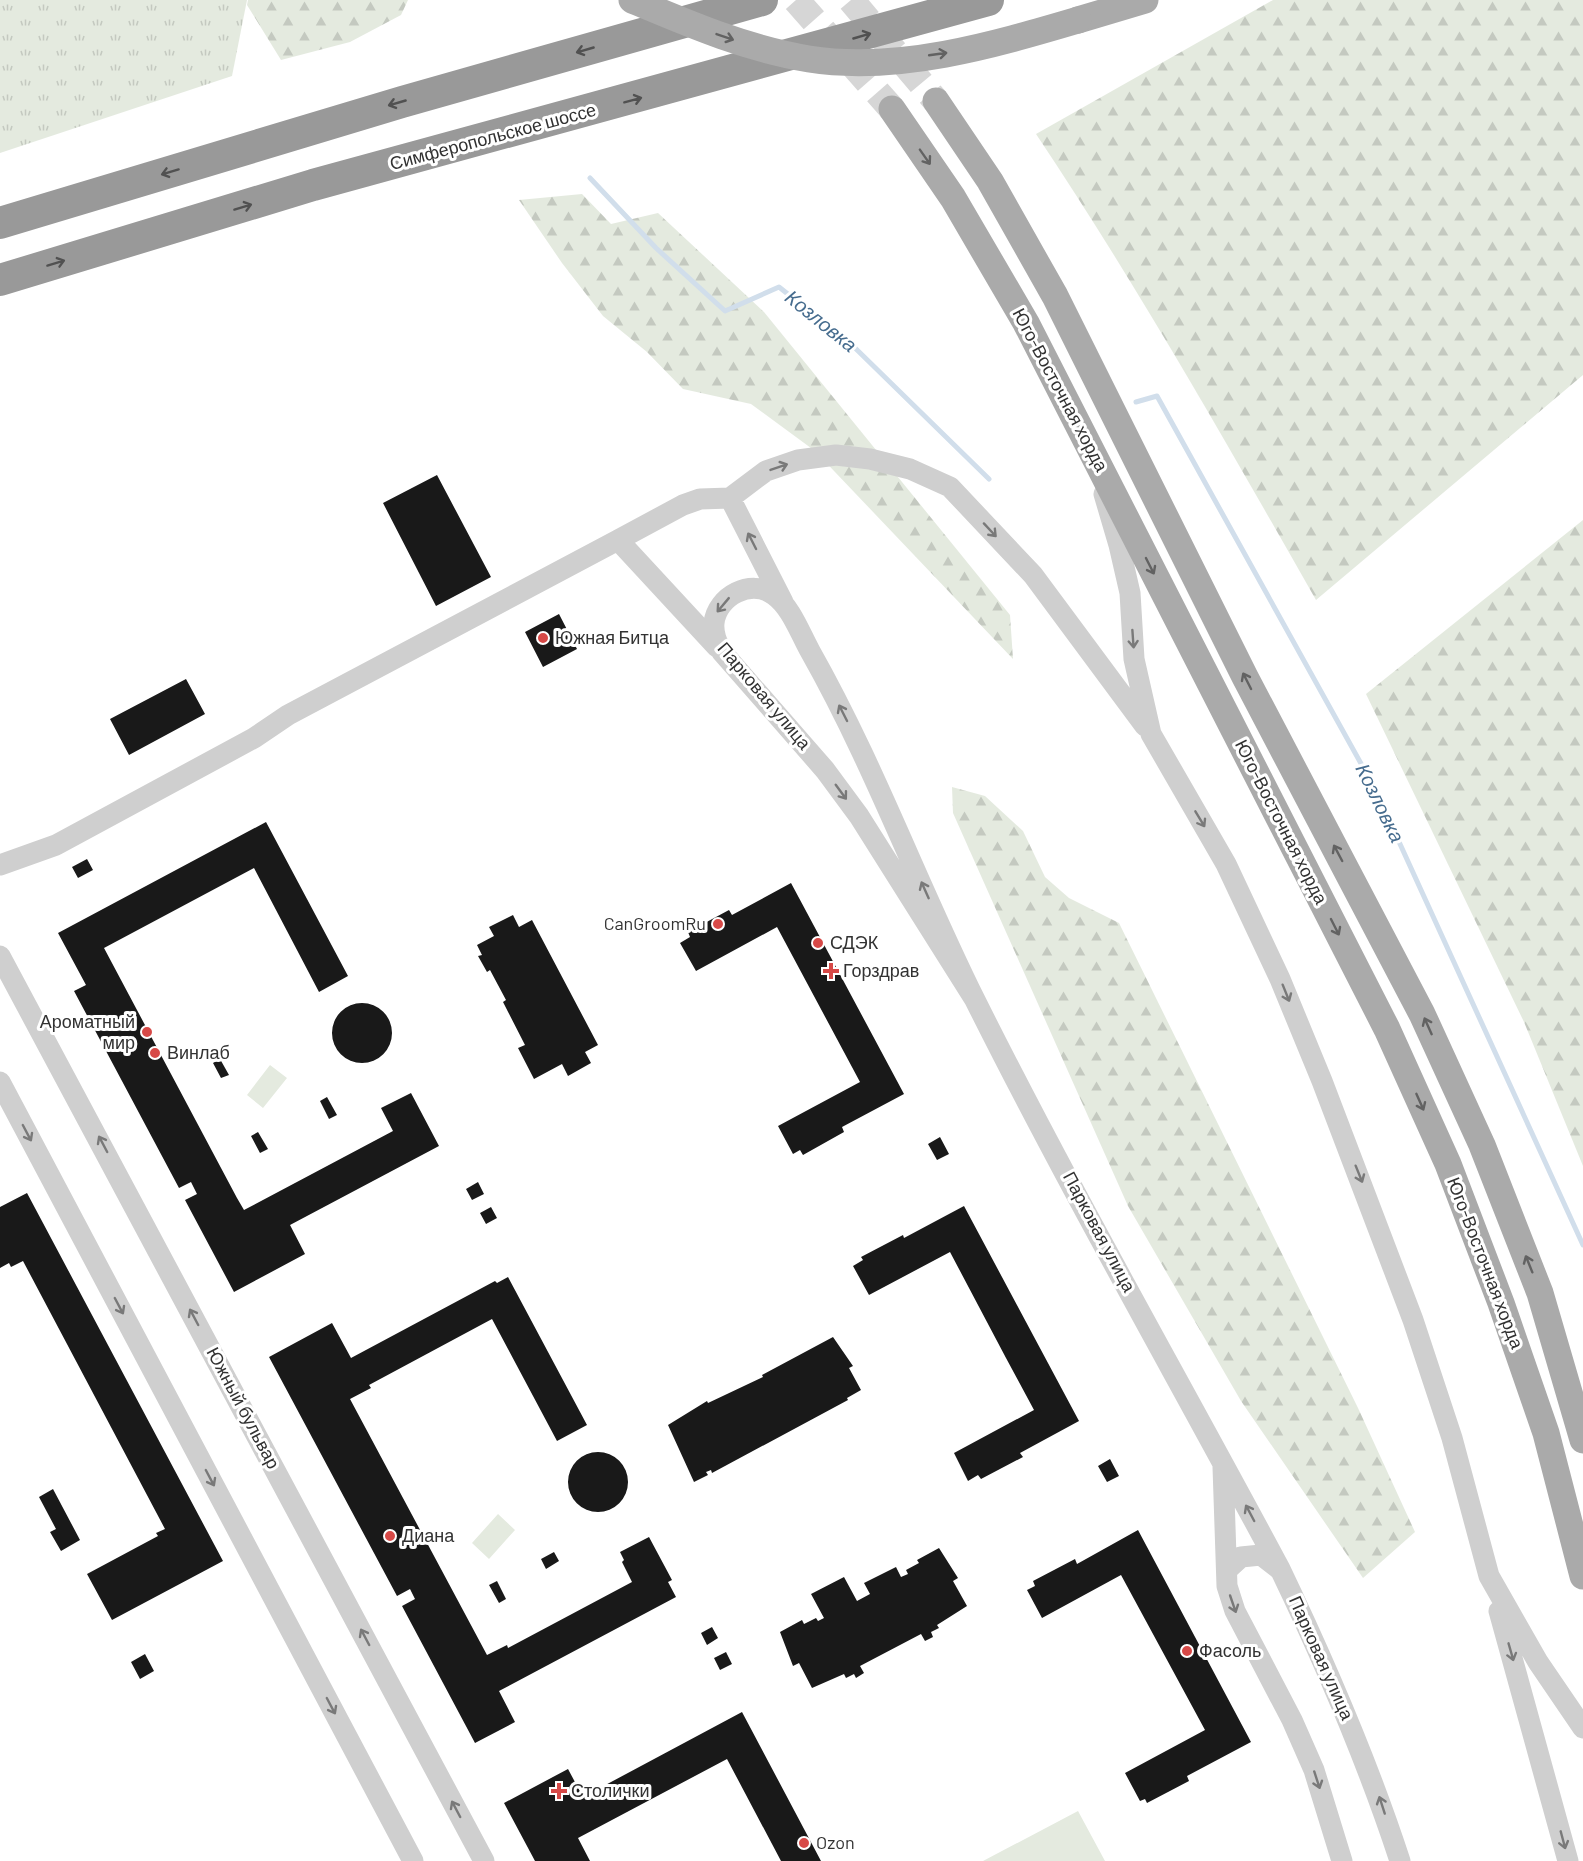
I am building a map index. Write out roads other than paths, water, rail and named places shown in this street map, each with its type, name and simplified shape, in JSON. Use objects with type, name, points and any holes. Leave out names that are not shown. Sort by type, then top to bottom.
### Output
[{"type":"highway","points":[[0,223],[413,99],[762,0]]},
{"type":"highway","name":"Симферопольское шоссе","points":[[0,279],[313,185],[988,0]]},
{"type":"main road","points":[[632,0],[752,46],[811,59],[839,61],[879,60],[963,50],[1144,0]]},
{"type":"main road","name":"Юго-Восточная хорда","points":[[936,101],[990,181],[1055,296],[1245,677],[1422,1014],[1482,1145],[1540,1293],[1583,1440]]},
{"type":"main road","name":"Юго-Восточная хорда","points":[[892,109],[953,198],[1058,383],[1387,1029],[1448,1164],[1501,1303],[1546,1433],[1583,1576]]},
{"type":"main road","points":[[1540,1293],[1583,1394]]},
{"type":"street","points":[[1058,383],[1103,492],[1119,544],[1130,593],[1134,659],[1151,734]]},
{"type":"street","points":[[0,865],[56,845],[254,738],[299,710],[683,505],[700,499],[730,498],[766,471],[798,460],[836,454],[870,459],[910,469],[950,487],[1033,575],[1151,734],[1226,864],[1280,980],[1322,1081],[1416,1331],[1452,1438],[1568,1861]]},
{"type":"street","points":[[730,498],[788,612]]},
{"type":"street","points":[[618,540],[722,652]]},
{"type":"street","name":"Парковая улица","points":[[975,1000],[859,816],[825,770],[722,652],[715,638],[714,624],[717,611],[724,601],[739,591],[757,589],[773,594],[788,612],[864,754],[975,1000],[1280,1569],[1335,1687],[1374,1780],[1400,1861]]},
{"type":"street","name":"Южный бульвар","points":[[0,956],[484,1861]]},
{"type":"street","points":[[0,1082],[413,1861]]},
{"type":"street","name":"Парковая улица","points":[[1223,1463],[1227,1586],[1235,1611],[1292,1720],[1314,1770],[1342,1861]]},
{"type":"street","points":[[1228,1569],[1241,1557],[1261,1555],[1280,1569]]},
{"type":"street","points":[[1489,1576],[1538,1662],[1583,1728]]},
{"type":"waterway","name":"Козловка","points":[[590,178],[656,248],[725,311],[779,287],[852,345],[989,479]]},
{"type":"waterway","name":"Козловка","points":[[1136,402],[1157,396],[1374,787],[1583,1245]]},
{"type":"tunnel","points":[[796,0],[892,109]]},
{"type":"tunnel","points":[[851,0],[936,101]]},
{"type":"place","name":"Южная Битца","points":[[543,638]]},
{"type":"place","name":"CanGroomRu","points":[[718,924]]},
{"type":"place","name":"СДЭК","points":[[818,943]]},
{"type":"place","name":"Горздрав","points":[[831,971]]},
{"type":"place","name":"Ароматный мир","points":[[147,1032]]},
{"type":"place","name":"Винлаб","points":[[155,1053]]},
{"type":"place","name":"Диана","points":[[390,1536]]},
{"type":"place","name":"Фасоль","points":[[1187,1651]]},
{"type":"place","name":"Столички","points":[[559,1791]]},
{"type":"place","name":"Ozon","points":[[804,1843]]}]
